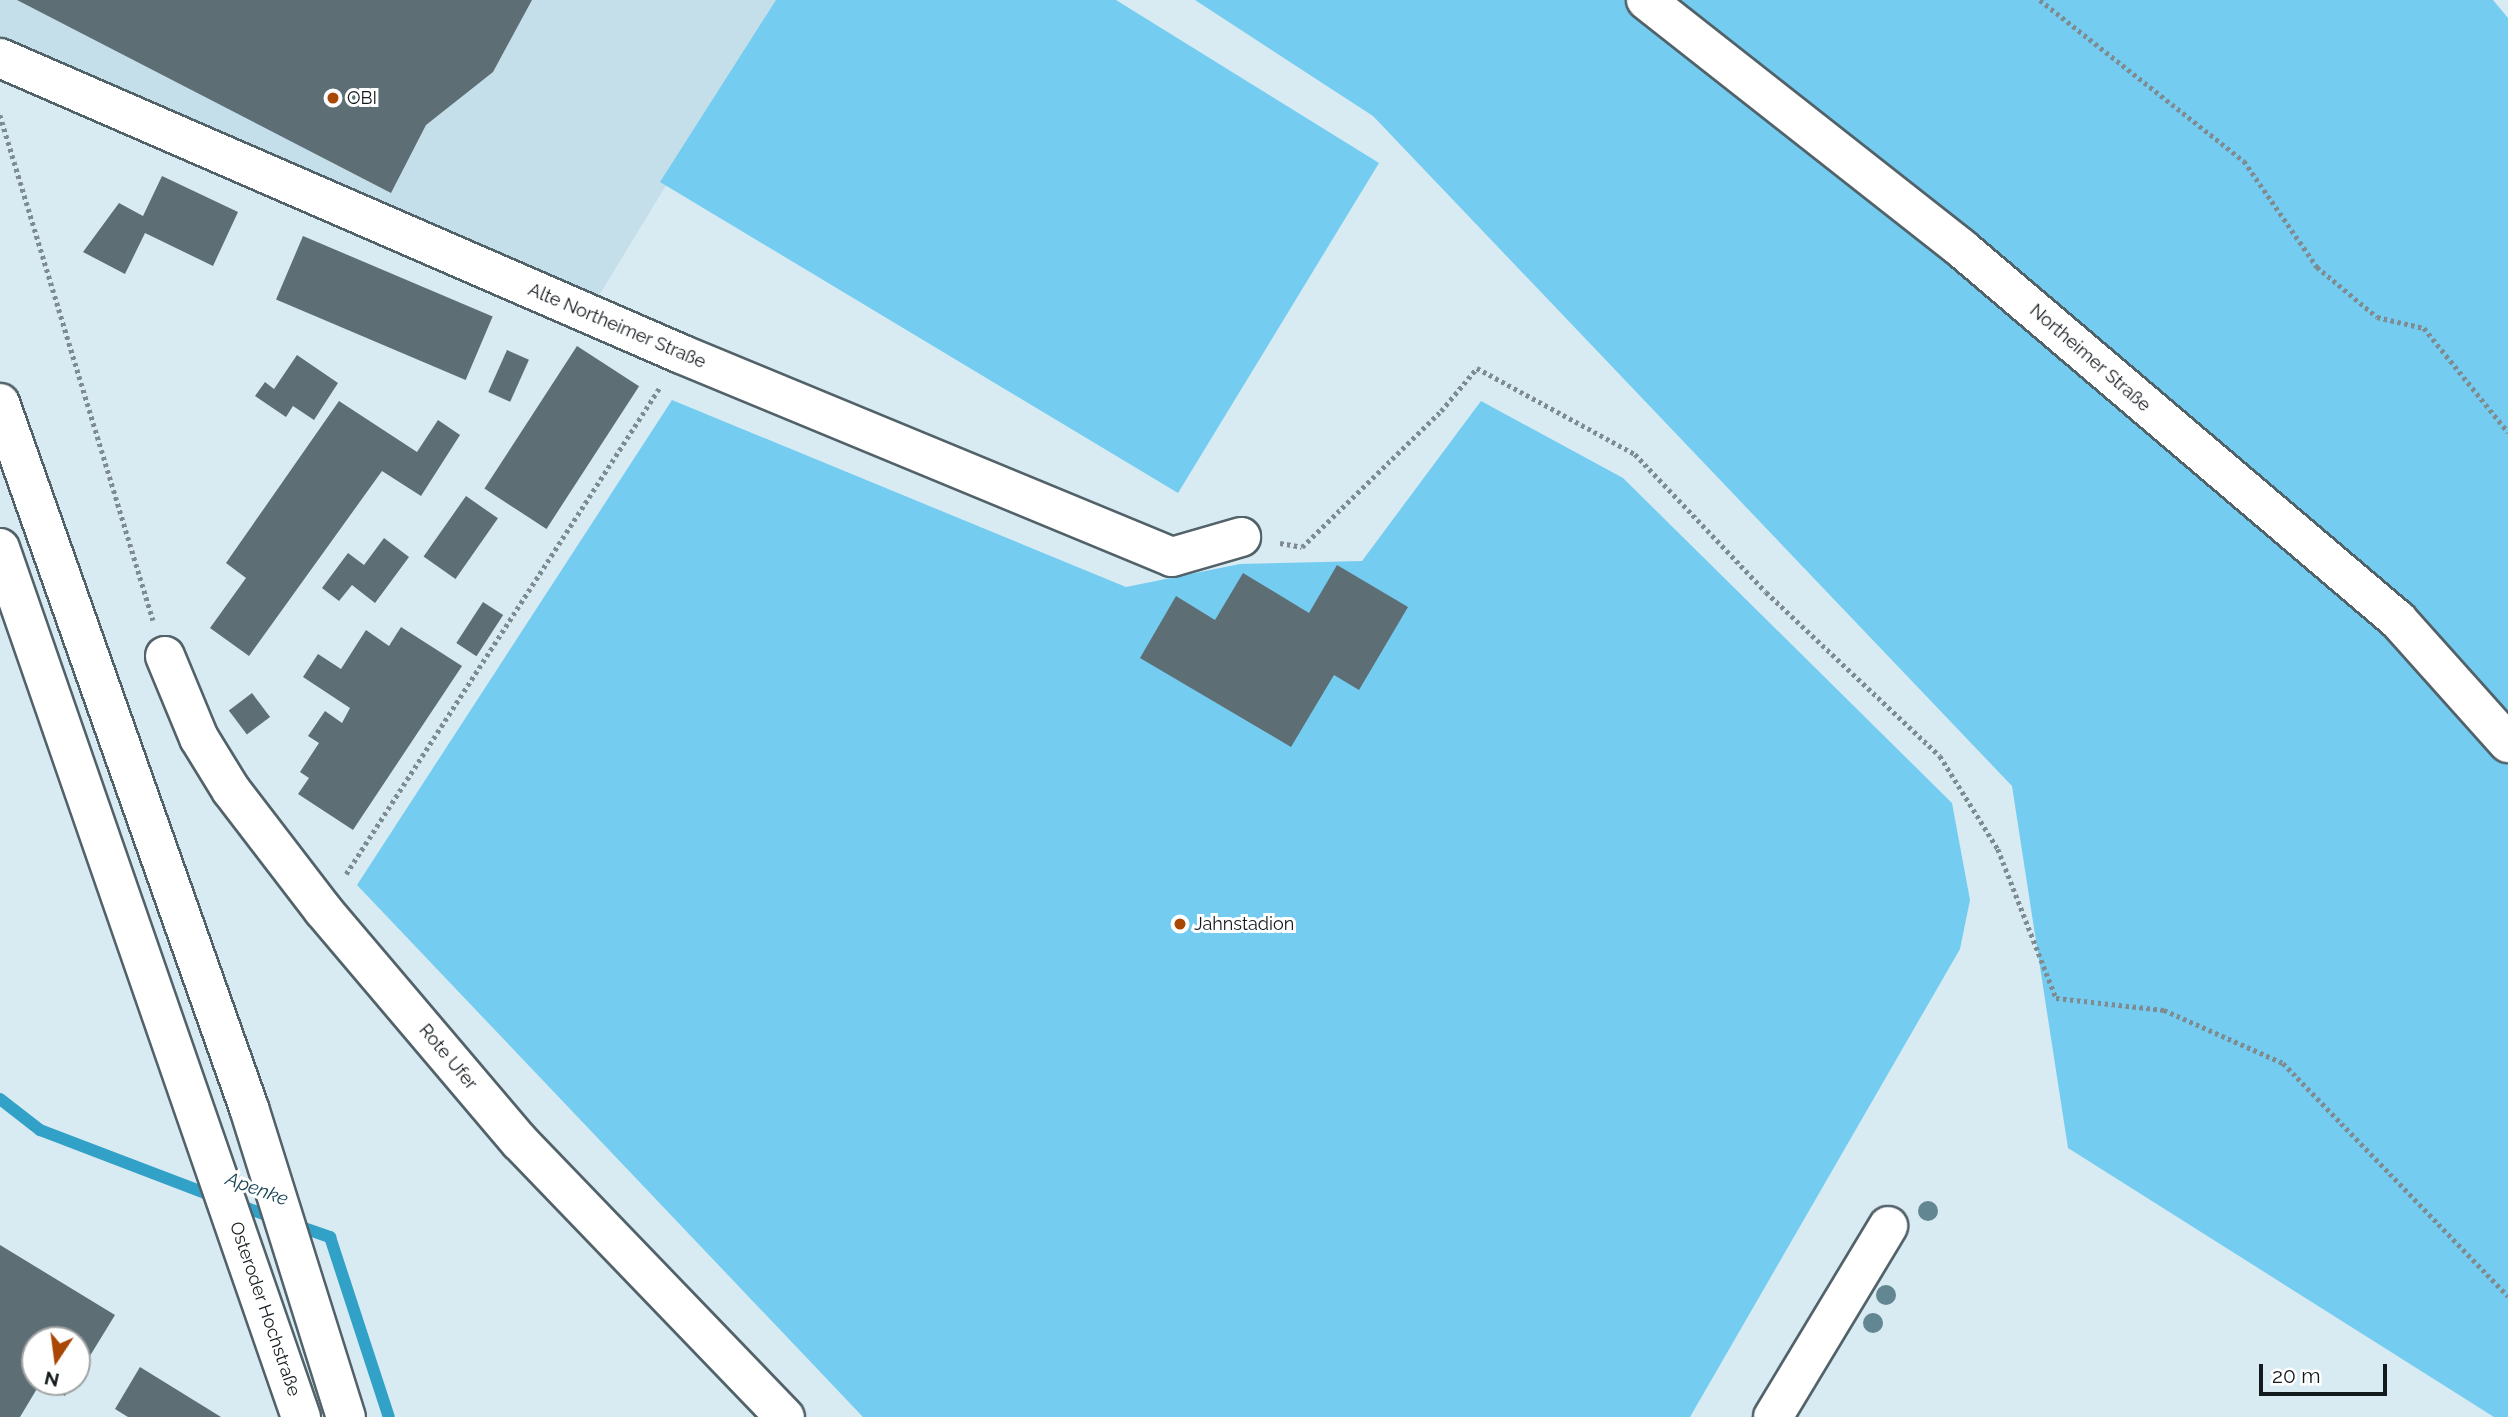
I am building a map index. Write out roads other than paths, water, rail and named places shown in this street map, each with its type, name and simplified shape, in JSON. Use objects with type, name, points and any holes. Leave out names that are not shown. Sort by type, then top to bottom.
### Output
[{"type":"main road","name":"Northeimer Straße","points":[[1646,0],[1961,248],[2398,620],[2508,743]]},
{"type":"main road","name":"Alte Northeimer Straße","points":[[0,58],[681,354],[1172,557],[1241,537]]},
{"type":"main road","points":[[0,403],[249,1108],[346,1417]]},
{"type":"main road","name":"Osteroder Hochstraße","points":[[0,548],[301,1417]]},
{"type":"main road","name":"Rote Ufer","points":[[165,656],[199,738],[231,790],[323,910],[520,1142],[785,1417]]},
{"type":"main road","points":[[1773,1417],[1888,1226]]},
{"type":"waterway","name":"Apenke","points":[[0,1099],[40,1130],[218,1198]]},
{"type":"waterway","name":"Apenke","points":[[235,1204],[330,1237],[389,1417]]},
{"type":"place","name":"OBI","points":[[333,98]]},
{"type":"place","name":"Jahnstadion","points":[[1180,924]]}]
